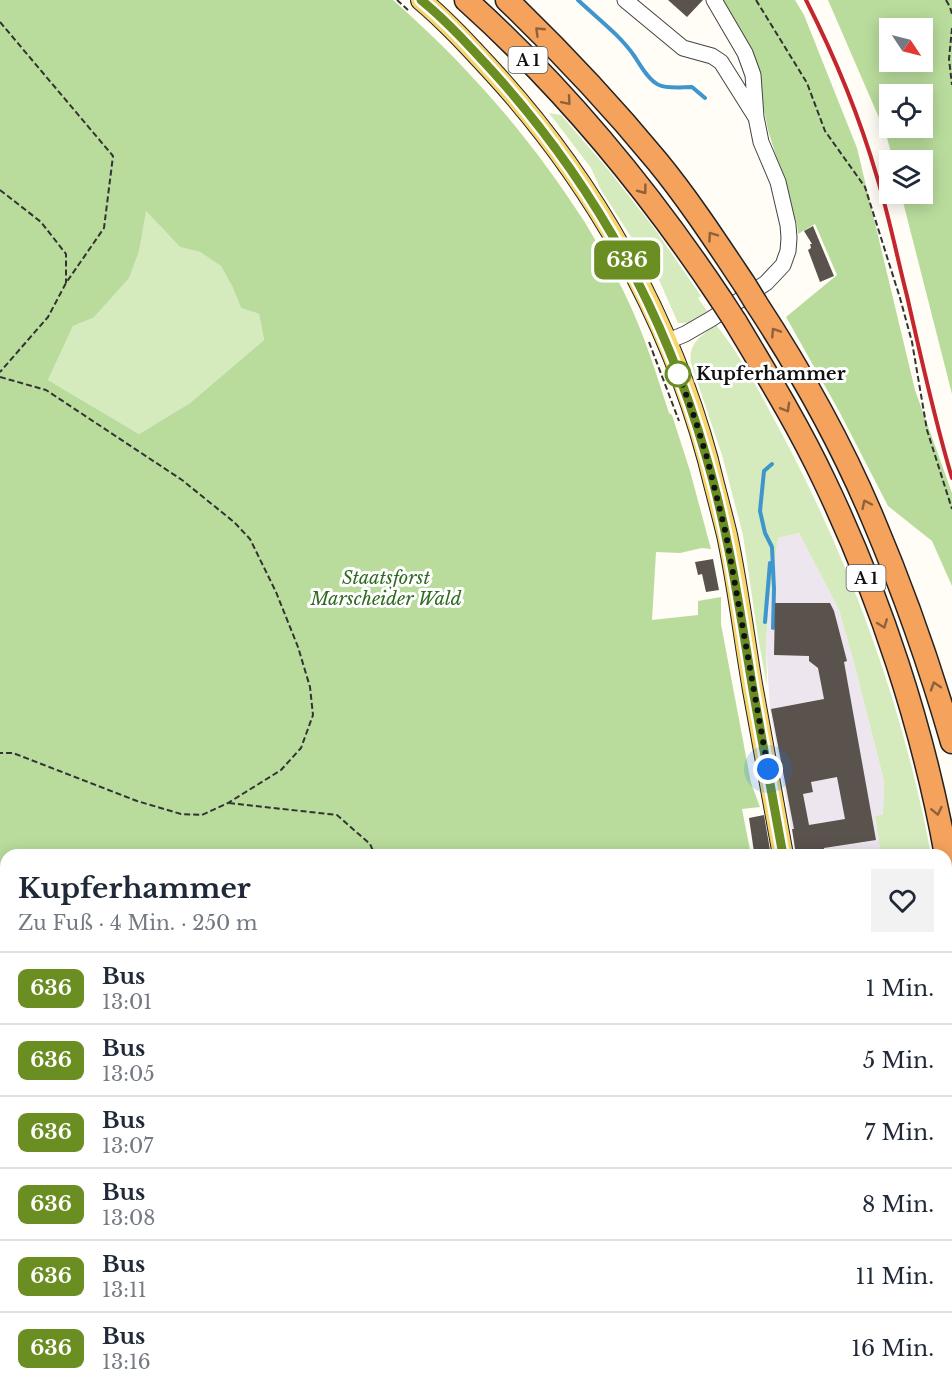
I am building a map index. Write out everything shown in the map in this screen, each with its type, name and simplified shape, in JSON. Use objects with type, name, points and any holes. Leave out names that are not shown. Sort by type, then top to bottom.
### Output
[{"type":"highway","name":"A 1","points":[[466,0],[553,85],[606,145],[669,224],[735,321],[789,414],[824,479],[889,638],[934,795],[945,849]]},
{"type":"highway","name":"A 1","points":[[507,0],[568,60],[658,163],[693,210],[784,346],[847,464],[873,519],[916,631],[952,742]]},
{"type":"main road","points":[[417,7],[471,48],[531,116],[564,158],[603,218],[639,283],[657,341],[696,422],[707,458],[726,534],[782,849]]},
{"type":"street","points":[[625,0],[683,48],[712,56],[721,62],[756,117]]},
{"type":"street","points":[[657,341],[685,334],[766,283],[783,265],[788,250],[788,225],[778,182],[761,142],[756,117],[753,75],[745,53],[714,0]]},
{"type":"path","points":[[397,0],[417,7]]},
{"type":"path","points":[[756,0],[807,83],[825,131],[865,187],[912,342],[927,430],[952,509]]},
{"type":"path","points":[[946,0],[952,14]]},
{"type":"path","points":[[0,22],[113,156],[104,228],[66,283],[48,317],[0,372]]},
{"type":"path","points":[[952,28],[949,59],[952,85]]},
{"type":"path","points":[[0,190],[41,222],[66,254],[66,283]]},
{"type":"path","points":[[657,341],[680,423]]},
{"type":"path","points":[[0,377],[46,390],[65,402],[182,480],[234,522],[250,539],[276,592],[298,647],[310,687],[313,715],[301,748],[281,770],[228,803],[202,815],[181,814],[137,801],[13,753],[0,753]]},
{"type":"path","points":[[228,803],[337,815],[370,844],[372,849]]},
{"type":"shaded area","points":[[799,533],[839,610],[884,781],[883,814],[875,816],[880,849],[795,849],[770,710],[766,642],[778,538]]},
{"type":"green space","name":"Staatsforst Marscheider Wald","points":[[0,0],[393,0],[472,77],[542,160],[584,221],[625,294],[651,358],[690,471],[711,549],[702,548],[680,553],[656,552],[652,620],[698,615],[698,601],[721,597],[721,624],[751,783],[760,807],[742,809],[750,849],[0,849]],"holes":[[[146,211],[180,247],[200,252],[221,266],[241,308],[259,314],[264,340],[190,403],[139,434],[48,380],[73,326],[93,318],[129,278],[139,251]]]},
{"type":"green space","points":[[717,0],[795,0],[804,15],[857,148],[915,390],[952,493],[952,586],[932,541],[888,506],[839,411],[786,317],[837,275],[815,224],[798,234],[797,224],[768,130],[755,65]]},
{"type":"green space","points":[[828,0],[952,0],[952,394],[904,204],[933,204],[933,150],[890,150],[887,138],[933,138],[933,84],[879,84],[879,118]]},
{"type":"green space","points":[[549,113],[561,115],[610,172],[654,228],[701,296],[698,298],[710,315],[692,323],[678,323],[660,282],[601,190],[591,168]]},
{"type":"green space","points":[[145,210],[180,247],[200,252],[221,266],[241,308],[259,314],[264,340],[190,403],[139,434],[48,380],[73,326],[93,318],[139,251]]},
{"type":"green space","points":[[716,325],[726,338],[782,434],[831,535],[873,639],[890,692],[920,800],[930,849],[880,849],[875,816],[883,814],[884,781],[854,663],[839,610],[799,533],[778,538],[766,642],[767,686],[743,535],[722,455],[691,363],[692,350],[701,337]]},
{"type":"building","points":[[668,0],[703,0],[687,17]]},
{"type":"building","points":[[813,226],[834,276],[820,282],[808,250],[812,244],[804,231]]},
{"type":"building","points":[[713,559],[719,590],[706,592],[702,574],[698,575],[695,562]]},
{"type":"building","points":[[775,603],[830,603],[834,611],[847,661],[844,662],[876,840],[824,849],[795,849],[792,829],[794,829],[771,709],[824,699],[818,668],[809,661],[809,656],[774,655]],"holes":[[[837,777],[845,819],[809,825],[803,794],[813,792],[811,782]]]},
{"type":"building","points":[[764,815],[770,849],[754,849],[749,818]]},
{"type":"waterway","points":[[578,0],[622,41],[655,83],[675,88],[692,87],[705,98]]},
{"type":"waterway","points":[[772,464],[764,471],[760,511],[765,533],[772,547],[773,628]]},
{"type":"waterway","points":[[765,622],[770,563]]},
{"type":"railway","points":[[806,0],[846,87],[870,154],[952,478]]},
{"type":"bus line","name":"636","points":[[421,0],[464,40],[505,85],[564,158],[620,247],[666,342],[696,422],[726,534],[782,849]]},
{"type":"place","name":"Kupferhammer","points":[[678,374]]},
{"type":"route","points":[[678,374],[675,364],[707,458],[726,534],[768,769]]}]
